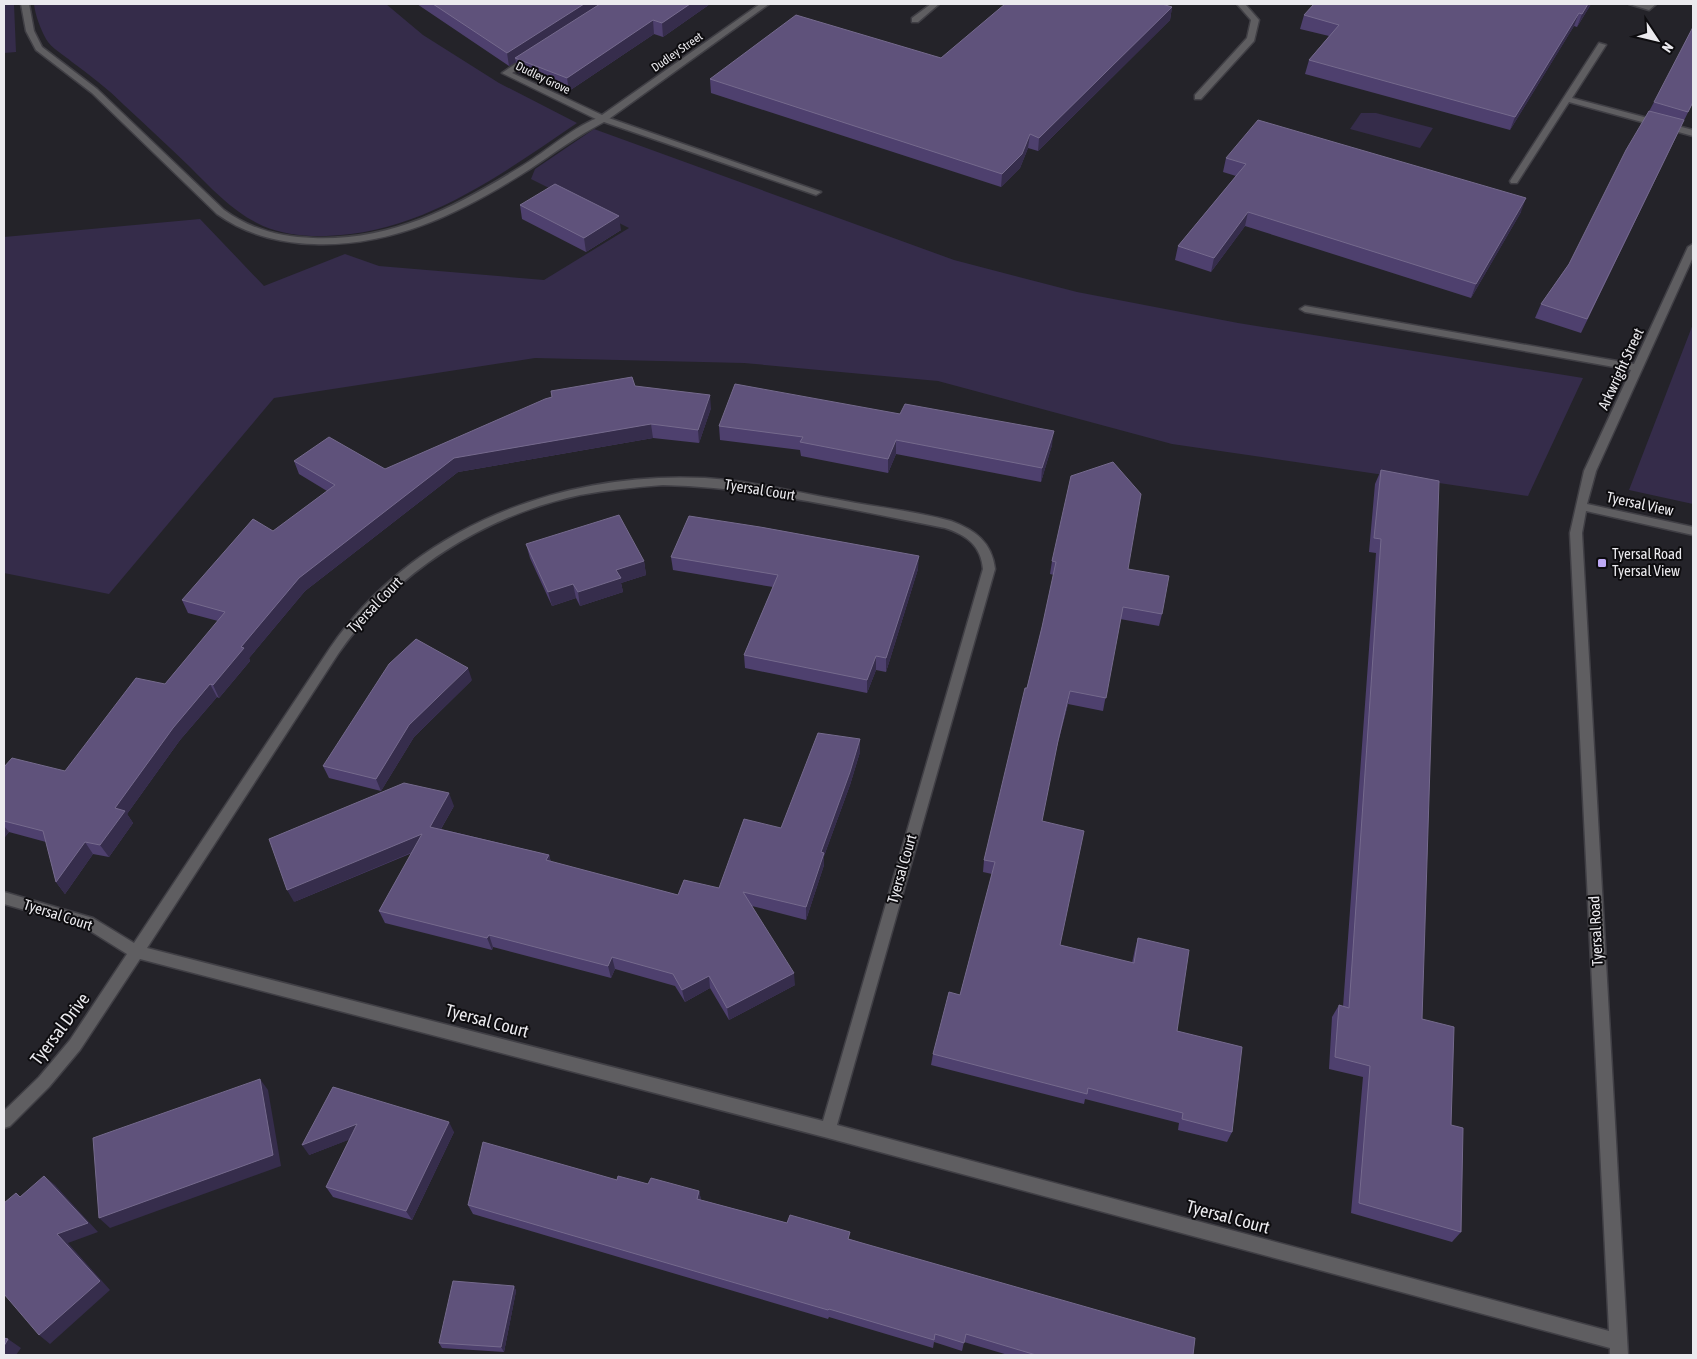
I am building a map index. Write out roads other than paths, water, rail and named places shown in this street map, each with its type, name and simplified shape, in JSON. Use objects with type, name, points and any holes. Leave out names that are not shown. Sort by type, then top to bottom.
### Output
[{"type":"street","name":"Dudley Street","points":[[26,4],[29,30],[34,42],[42,53],[77,77],[102,98],[212,205],[233,221],[250,229],[284,239],[346,243],[380,237],[414,226],[488,190],[584,128],[603,119],[765,4]]},
{"type":"street","points":[[915,20],[935,4]]},
{"type":"street","points":[[1198,97],[1251,39],[1255,20],[1241,4]]},
{"type":"street","points":[[1633,4],[1649,8],[1652,4]]},
{"type":"street","points":[[1514,181],[1602,45]]},
{"type":"street","name":"Dudley Grove","points":[[536,54],[506,73],[603,119]]},
{"type":"street","points":[[1568,99],[1693,133]]},
{"type":"street","points":[[603,119],[816,192]]},
{"type":"street","name":"Arkwright Street","points":[[1581,506],[1590,471],[1693,246]]},
{"type":"street","points":[[1305,309],[1638,368]]},
{"type":"street","name":"Tyersal Court","points":[[137,952],[351,627],[392,584],[416,564],[468,532],[496,519],[554,498],[614,485],[676,481],[736,485],[947,524],[965,531],[979,541],[989,559],[989,568],[828,1130]]},
{"type":"street","name":"Tyersal View","points":[[1581,506],[1693,531]]},
{"type":"street","name":"Tyersal Road","points":[[1581,506],[1576,532],[1576,557],[1619,1349]]},
{"type":"street","name":"Tyersal Court","points":[[4,898],[88,922],[137,952],[828,1130],[1619,1349]]},
{"type":"street","name":"Tyersal Drive","points":[[4,1121],[44,1082],[75,1045],[137,952]]},
{"type":"place","name":"Tyersal Road Tyersal View","points":[[1602,563]]}]
